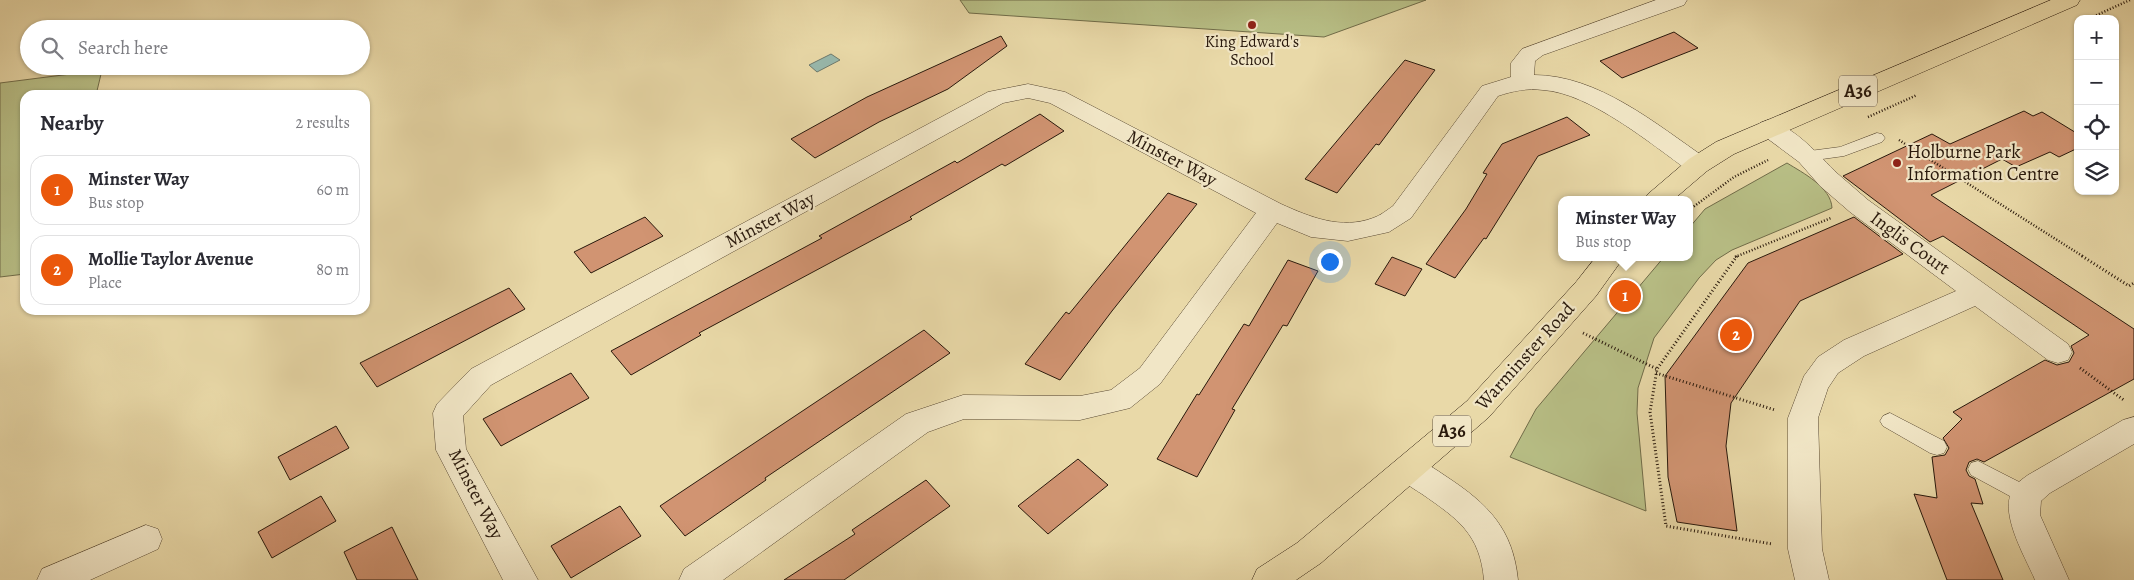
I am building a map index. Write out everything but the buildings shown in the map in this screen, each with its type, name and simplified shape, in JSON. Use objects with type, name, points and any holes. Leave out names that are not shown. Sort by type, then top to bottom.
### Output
[{"type":"highway","name":"A36","points":[[1662,196],[1698,165],[1725,148],[2069,0]]},
{"type":"highway","name":"Warminster Road","points":[[1269,580],[1309,553],[1410,469],[1478,409],[1586,289],[1608,261]]},
{"type":"street","points":[[1523,81],[1521,64],[1526,56],[1536,50],[1676,0]]},
{"type":"street","name":"Minster Way","points":[[521,580],[451,450],[448,413],[480,377],[996,97],[1028,91],[1057,97],[1272,210],[1311,228],[1348,232],[1380,226],[1402,212],[1490,91],[1503,84],[1523,81],[1566,88],[1591,96],[1610,104],[1698,165]]},
{"type":"street","name":"Inglis Court","points":[[1768,128],[1801,151],[1829,180],[1860,206],[2058,352]]},
{"type":"street","points":[[696,580],[917,423],[963,407],[1080,408],[1119,400],[1150,376],[1272,210]]},
{"type":"street","points":[[1812,580],[1805,549],[1803,418],[1814,384],[1828,365],[1854,348],[1978,293]]},
{"type":"street","points":[[2052,580],[2030,532],[2024,514],[2026,495],[2130,416]]},
{"type":"street","points":[[1410,469],[1453,499],[1484,525],[1493,539],[1500,556],[1501,580]]},
{"type":"street","points":[[54,580],[146,539]]},
{"type":"lane","points":[[1801,151],[1821,156],[1849,150],[1875,131]]},
{"type":"lane","points":[[1890,421],[1937,447]]},
{"type":"lane","points":[[1978,469],[2026,495]]},
{"type":"path","points":[[2097,15],[2130,0]]},
{"type":"path","points":[[1875,131],[1864,118],[1918,95]]},
{"type":"path","points":[[1898,139],[2129,286],[2134,283]]},
{"type":"path","points":[[1693,207],[1734,177],[1801,151]]},
{"type":"path","points":[[1805,549],[1666,526],[1650,412],[1657,371],[1735,258],[1860,206]]},
{"type":"path","points":[[1599,341],[1657,371],[1764,407]]},
{"type":"path","points":[[2058,352],[2130,416]]},
{"type":"green space","name":"King Edward's School","points":[[960,0],[1426,0],[1324,37],[969,13]]},
{"type":"green space","points":[[63,75],[101,75],[97,90],[20,90],[20,275],[0,277],[0,83]]},
{"type":"green space","points":[[1787,163],[1822,187],[1830,200],[1832,208],[1732,250],[1716,260],[1699,278],[1654,338],[1638,388],[1637,413],[1646,511],[1510,457],[1536,409],[1661,261],[1693,261],[1693,223],[1705,209]]},
{"type":"water","points":[[831,54],[840,60],[817,72],[809,65]]},
{"type":"place","name":"King Edward's School","points":[[1252,25]]},
{"type":"place","name":"Holburne Park Information Centre","points":[[1897,163]]},
{"type":"place","name":"Minster Way","points":[[1625,296]]},
{"type":"place","name":"Mollie Taylor Avenue","points":[[1736,335]]}]
